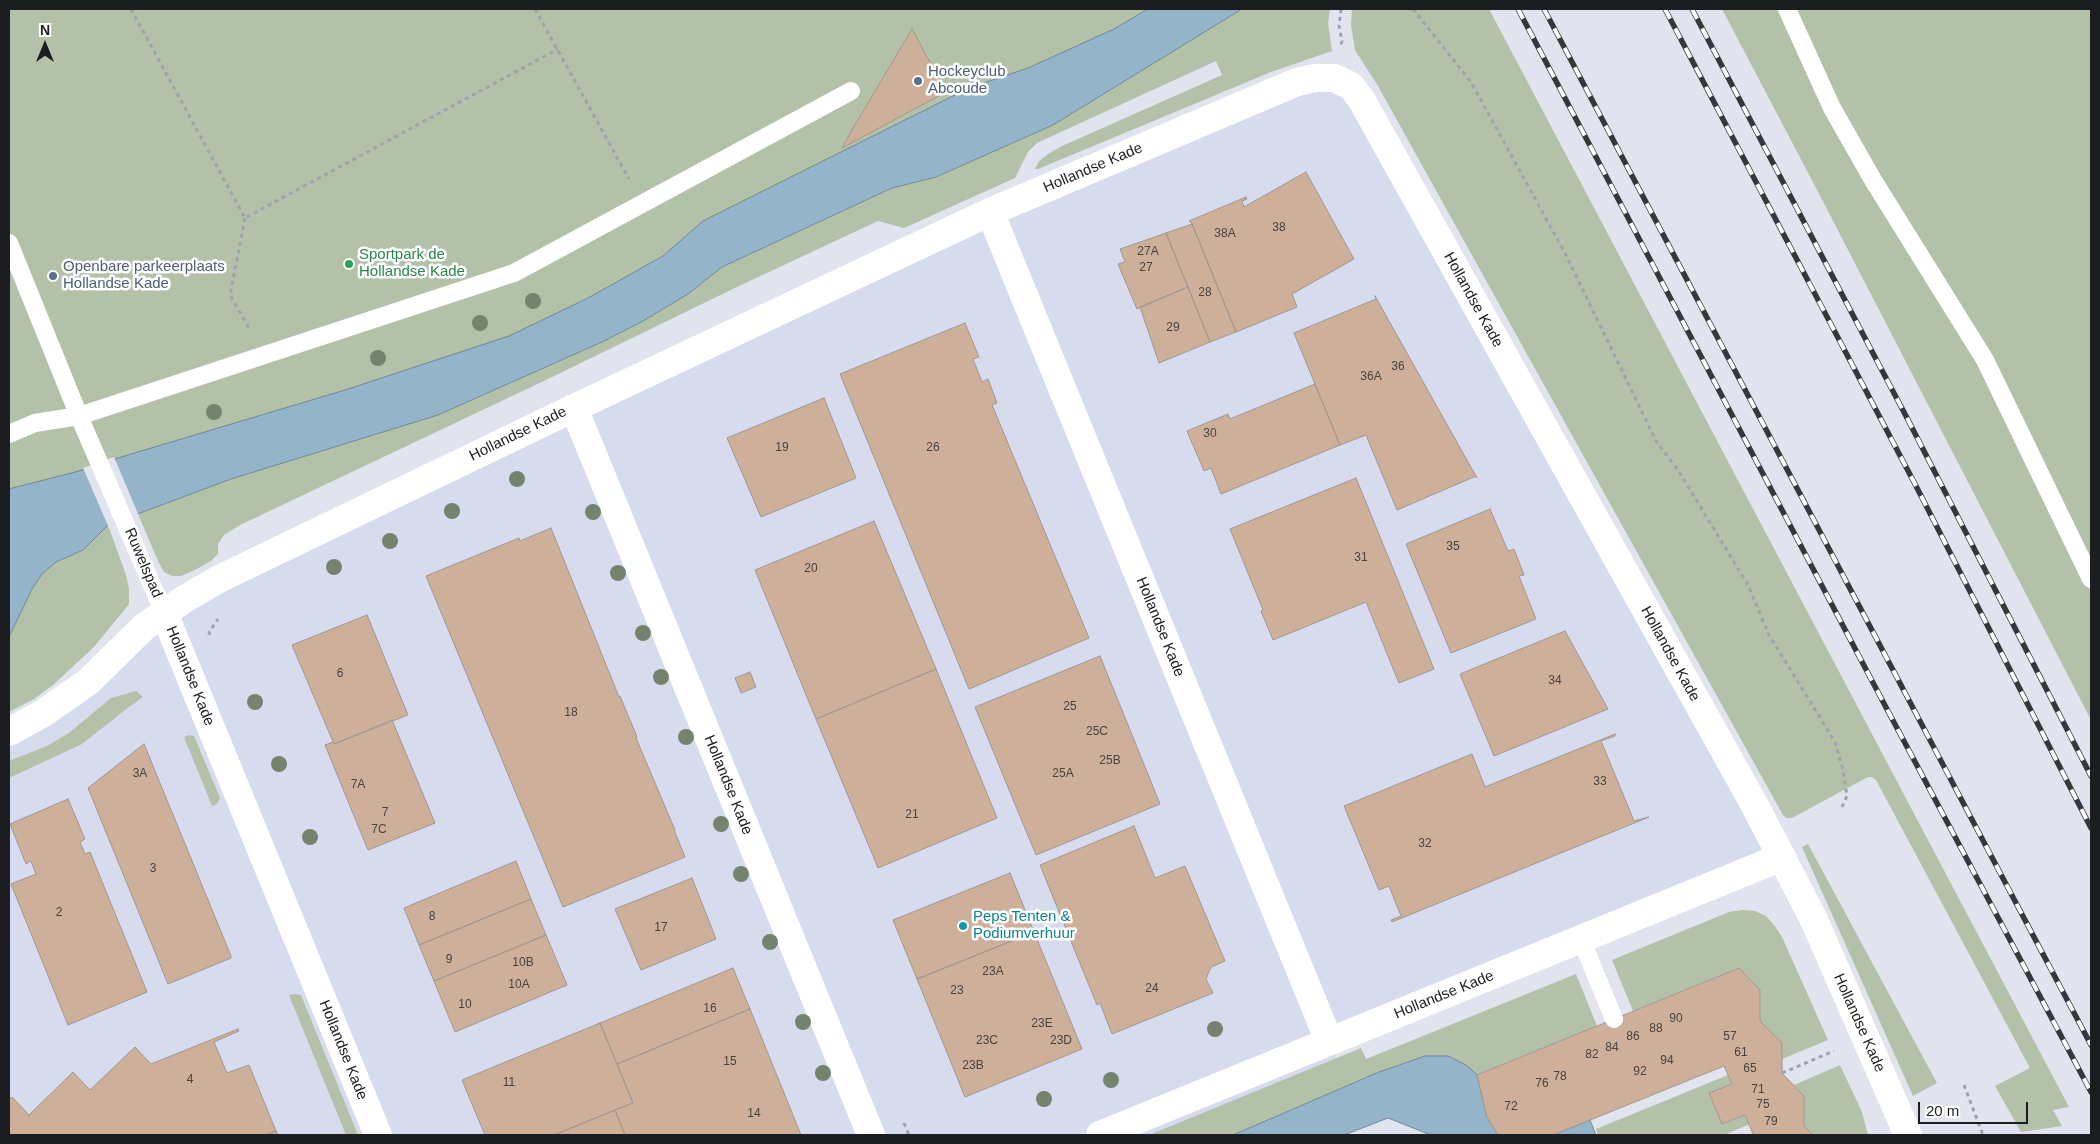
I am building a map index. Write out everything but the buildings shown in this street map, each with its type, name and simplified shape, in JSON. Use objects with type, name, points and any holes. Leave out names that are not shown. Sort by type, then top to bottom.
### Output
[{"type":"street","name":"Hollandse Kade","points":[[378,1135],[164,613],[201,588],[574,408],[990,212],[1297,82],[1316,78],[1334,78],[1350,86],[1362,99],[1782,857],[1814,920],[1908,1135]]},
{"type":"street","name":"Hollandse Kade","points":[[990,212],[1329,1042]]},
{"type":"street","name":"Hollandse Kade","points":[[574,408],[871,1135]]},
{"type":"street","name":"Ruwelspad","points":[[9,732],[42,714],[88,682],[144,628],[164,613]]},
{"type":"street","name":"Hollandse Kade","points":[[1100,1135],[1782,857]]},
{"type":"lane","points":[[1787,9],[1832,108],[1873,180],[1985,360],[2091,579]]},
{"type":"lane","points":[[9,434],[35,423],[79,416],[514,273],[851,91]]},
{"type":"lane","name":"Ruwelspad","points":[[9,243],[79,416],[164,613]]},
{"type":"lane","points":[[1582,939],[1614,1019]]},
{"type":"path","points":[[131,9],[246,218],[230,294],[264,355]]},
{"type":"path","points":[[535,9],[643,204]]},
{"type":"path","points":[[1413,9],[1471,82],[1566,255],[1656,441],[1678,470],[1748,585],[1769,635],[1835,742],[1848,796],[1842,807]]},
{"type":"path","points":[[246,218],[558,49]]},
{"type":"path","points":[[213,642],[209,632],[223,612]]},
{"type":"path","points":[[1782,1073],[1865,1038]]},
{"type":"path","points":[[1964,1085],[1983,1135]]},
{"type":"shaded area","points":[[1148,9],[1242,9],[1053,125],[936,177],[892,188],[722,267],[688,294],[643,321],[602,342],[438,415],[231,479],[108,525],[83,550],[56,562],[42,574],[32,589],[9,637],[9,489],[79,471],[345,390],[509,336],[588,298],[663,256],[703,221],[969,88],[1028,68],[1114,29]]},
{"type":"shaded area","points":[[1297,83],[1343,83],[1781,861],[1331,1045],[1358,1110],[1295,1135],[9,1135],[9,733],[184,600]]},
{"type":"shaded area","points":[[1425,1056],[1448,1056],[1466,1065],[1477,1075],[1487,1117],[1498,1135],[1431,1135],[1388,1118],[1344,1135],[1233,1135],[1379,1072]]},
{"type":"shaded area","points":[[1590,1120],[1596,1135],[1553,1135]]},
{"type":"green space","name":"Sportpark de Hollandse Kade","points":[[9,9],[1196,9],[658,287],[9,544]]},
{"type":"green space","points":[[1242,9],[1330,9],[1328,23],[1332,51],[1271,72],[1035,169],[1039,161],[1062,146],[1222,75],[1216,61],[1037,143],[1028,152],[1015,178],[904,228],[878,221],[240,525],[224,535],[218,544],[218,554],[211,561],[195,570],[181,576],[172,576],[164,572],[158,561],[138,514],[231,479],[438,415],[602,342],[643,321],[688,294],[722,267],[892,188],[936,177],[1053,125]]},
{"type":"green space","points":[[1352,9],[1489,9],[2069,1107],[2053,1110],[2062,1126],[2021,1132],[1995,1086],[2030,1068],[1876,780],[1868,777],[1792,818],[1787,818],[1783,815],[1378,86],[1355,50],[1351,25]]},
{"type":"green space","points":[[1722,9],[2091,9],[2091,720],[1816,188]]},
{"type":"green space","points":[[108,525],[126,575],[129,589],[129,604],[94,647],[53,685],[34,699],[9,712],[9,637],[32,589],[42,574],[56,562],[83,550]]},
{"type":"green space","points":[[136,691],[143,697],[82,744],[9,778],[9,761],[47,746],[69,733],[111,698]]},
{"type":"green space","points":[[194,736],[220,798],[217,804],[212,806],[184,737]]},
{"type":"green space","points":[[1808,844],[1937,1083],[1913,1096],[1802,847]]},
{"type":"green space","points":[[1755,911],[1766,916],[1782,937],[1828,1040],[1782,1059],[1782,1043],[1760,1021],[1760,990],[1739,968],[1633,1011],[1612,960],[1729,912]]},
{"type":"green space","points":[[1576,974],[1597,1026],[1477,1075],[1448,1056],[1425,1056],[1379,1072],[1233,1135],[1149,1135],[1361,1048],[1366,1059]]},
{"type":"green space","points":[[289,995],[301,995],[358,1135],[346,1135]]},
{"type":"green space","points":[[1840,1065],[1862,1112],[1868,1135],[1813,1135],[1804,1126],[1804,1096],[1794,1085]]},
{"type":"green space","points":[[1728,1075],[1732,1084],[1709,1093],[1745,1115],[1750,1124],[1724,1135],[1598,1135],[1596,1129]]},
{"type":"pier","points":[[114,457],[139,516],[109,528],[83,468]]},
{"type":"railway","points":[[1518,9],[2091,1092]]},
{"type":"railway","points":[[1544,9],[2091,1045]]},
{"type":"railway","points":[[1665,9],[1915,484],[2091,828]]},
{"type":"railway","points":[[1692,9],[1906,416],[2091,776]]},
{"type":"place","name":"Hockeyclub Abcoude","points":[[918,81]]},
{"type":"place","name":"Sportpark de Hollandse Kade","points":[[349,264]]},
{"type":"place","name":"Openbare parkeerplaats Hollandse Kade","points":[[53,276]]},
{"type":"place","name":"Peps Tenten & Podiumverhuur","points":[[963,926]]}]
